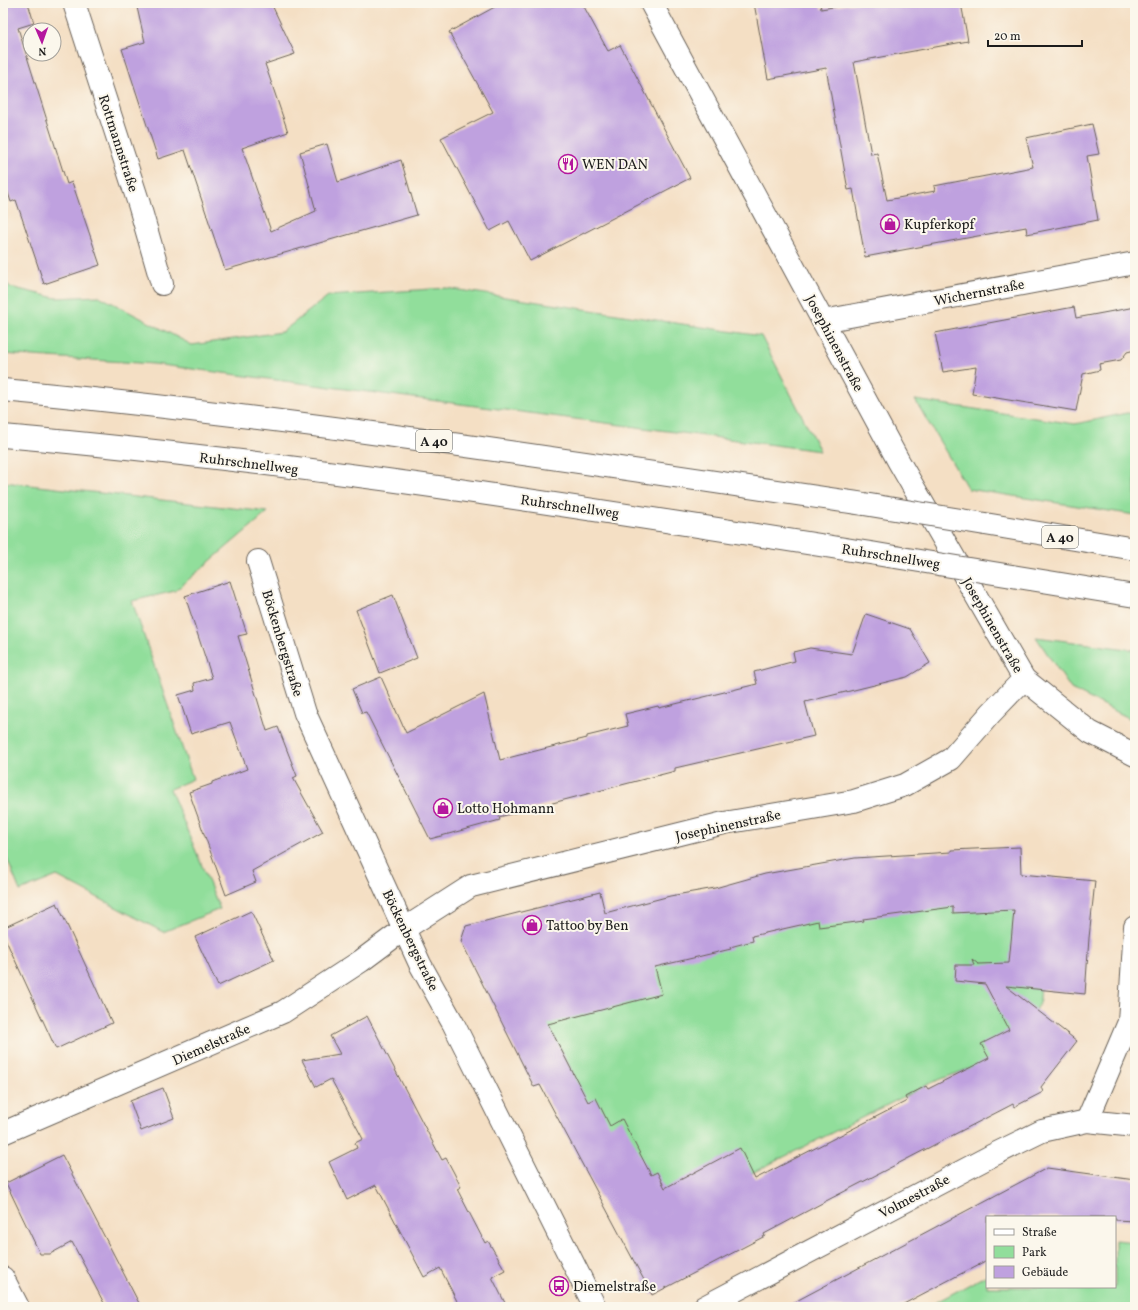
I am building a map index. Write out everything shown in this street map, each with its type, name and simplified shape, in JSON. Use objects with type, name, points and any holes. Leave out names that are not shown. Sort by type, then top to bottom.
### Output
[{"type":"main road","name":"Rottmannstraße","points":[[74,3],[139,204],[162,284]]},
{"type":"main road","name":"Josephinenstraße","points":[[651,3],[899,462],[1024,679],[1090,732],[1135,755]]},
{"type":"main road","name":"Wichernstraße","points":[[823,321],[1135,262]]},
{"type":"main road","name":"A 40","points":[[3,390],[113,400],[462,444],[864,504],[1135,549]]},
{"type":"main road","name":"Ruhrschnellweg","points":[[3,436],[188,456],[478,493],[896,557],[1135,596]]},
{"type":"main road","name":"Böckenbergstraße","points":[[258,561],[305,714],[420,964],[454,1025],[595,1307]]},
{"type":"main road","name":"Josephinenstraße","points":[[404,929],[471,886],[724,823],[854,801],[905,785],[951,759],[990,713],[1024,679]]},
{"type":"main road","points":[[1087,1121],[1129,1022],[1135,927]]},
{"type":"main road","name":"Diemelstraße","points":[[3,1132],[283,1012],[361,961],[404,929]]},
{"type":"main road","name":"Volmestraße","points":[[704,1307],[1042,1131],[1087,1121],[1135,1126]]},
{"type":"main road","points":[[3,1278],[18,1307]]},
{"type":"green space","points":[[3,279],[10,287],[56,298],[99,296],[192,345],[282,332],[328,296],[446,288],[761,336],[820,451],[154,364],[3,354]]},
{"type":"green space","points":[[915,400],[1075,424],[1127,413],[1135,414],[1135,515],[968,489]]},
{"type":"green space","points":[[3,482],[268,512],[175,591],[132,601],[193,779],[170,789],[220,909],[163,932],[57,876],[20,891],[3,849]]},
{"type":"green space","points":[[1036,637],[1135,650],[1135,721],[1071,689]]},
{"type":"green space","points":[[1046,880],[1040,999],[1029,1035],[1005,1055],[931,1083],[746,1176],[673,1237],[534,1032],[618,943]]},
{"type":"green space","points":[[1116,1240],[1135,1242],[1135,1307],[927,1307],[986,1276],[986,1288],[1116,1288]]},
{"type":"building","points":[[3,3],[28,3],[34,22],[22,22],[22,27],[18,28],[22,41],[22,62],[29,62],[67,184],[72,182],[100,265],[44,284],[16,200],[11,202],[3,177]]},
{"type":"building","points":[[136,3],[271,3],[295,54],[265,64],[288,132],[242,148],[271,231],[316,211],[300,152],[327,144],[338,182],[401,160],[417,215],[225,270],[185,150],[158,159],[122,49],[145,42]]},
{"type":"building","points":[[502,3],[582,3],[608,51],[620,45],[690,178],[530,261],[509,221],[490,231],[441,138],[493,112],[449,32]]},
{"type":"building","points":[[754,3],[820,3],[821,9],[857,3],[961,3],[968,41],[854,62],[871,154],[877,153],[887,200],[935,191],[934,186],[1033,167],[1026,138],[1092,124],[1099,154],[1087,156],[1098,220],[1027,234],[1026,227],[865,257],[853,189],[848,190],[826,68],[768,79]]},
{"type":"building","points":[[1074,307],[1076,318],[1135,307],[1135,350],[1127,352],[1121,360],[1099,364],[1100,370],[1083,374],[1076,411],[972,394],[976,367],[943,372],[935,333]]},
{"type":"building","points":[[230,581],[247,634],[238,636],[267,731],[278,727],[297,776],[293,778],[323,832],[252,871],[256,882],[226,895],[189,792],[247,769],[230,722],[191,734],[178,695],[195,690],[194,683],[212,678],[185,596]]},
{"type":"building","points":[[393,595],[417,658],[380,673],[356,610]]},
{"type":"building","points":[[866,614],[910,629],[930,663],[907,677],[805,702],[814,736],[675,768],[675,771],[499,817],[500,820],[430,839],[366,712],[362,713],[352,689],[381,677],[406,733],[484,694],[500,760],[628,726],[625,714],[658,706],[659,708],[757,684],[754,672],[795,661],[793,652],[810,648],[852,654]]},
{"type":"building","points":[[1020,847],[1021,874],[1095,881],[1085,994],[1006,986],[1077,1041],[1041,1087],[1043,1092],[1014,1107],[1013,1104],[826,1201],[764,1234],[765,1236],[652,1295],[540,1085],[534,1087],[461,941],[466,926],[600,892],[605,913],[670,896],[715,888],[765,874],[855,858],[951,852],[951,850]],"holes":[[[953,907],[953,913],[1014,910],[1009,963],[978,964],[972,959],[974,965],[956,965],[955,981],[985,984],[1009,1030],[981,1044],[989,1058],[928,1089],[926,1086],[905,1097],[907,1101],[755,1179],[740,1148],[665,1188],[657,1172],[651,1175],[622,1119],[610,1126],[596,1098],[588,1102],[548,1024],[662,994],[655,967],[731,949],[730,947],[753,941],[752,936],[818,921],[819,927],[864,921],[863,919]]]},
{"type":"building","points":[[57,903],[112,1023],[56,1049],[3,934],[3,928]]},
{"type":"building","points":[[251,911],[274,960],[218,986],[195,937]]},
{"type":"building","points":[[367,1016],[442,1160],[446,1158],[454,1173],[461,1187],[457,1189],[485,1243],[488,1241],[505,1270],[492,1277],[507,1307],[460,1307],[440,1268],[424,1277],[376,1185],[347,1200],[329,1162],[357,1148],[355,1143],[363,1139],[331,1079],[316,1087],[302,1060],[340,1054],[330,1036]]},
{"type":"building","points":[[163,1088],[174,1118],[141,1131],[130,1101]]},
{"type":"building","points":[[62,1155],[141,1307],[106,1307],[72,1242],[50,1254],[40,1254],[6,1183]]},
{"type":"building","points":[[1047,1168],[1135,1180],[1135,1221],[1116,1220],[1116,1216],[986,1216],[986,1261],[898,1307],[785,1307]]},
{"type":"place","name":"WEN DAN","points":[[568,164]]},
{"type":"place","name":"Kupferkopf","points":[[890,224]]},
{"type":"place","name":"Lotto Hohmann","points":[[443,808]]},
{"type":"place","name":"Tattoo by Ben","points":[[532,925]]},
{"type":"place","name":"Diemelstraße","points":[[559,1286]]}]
